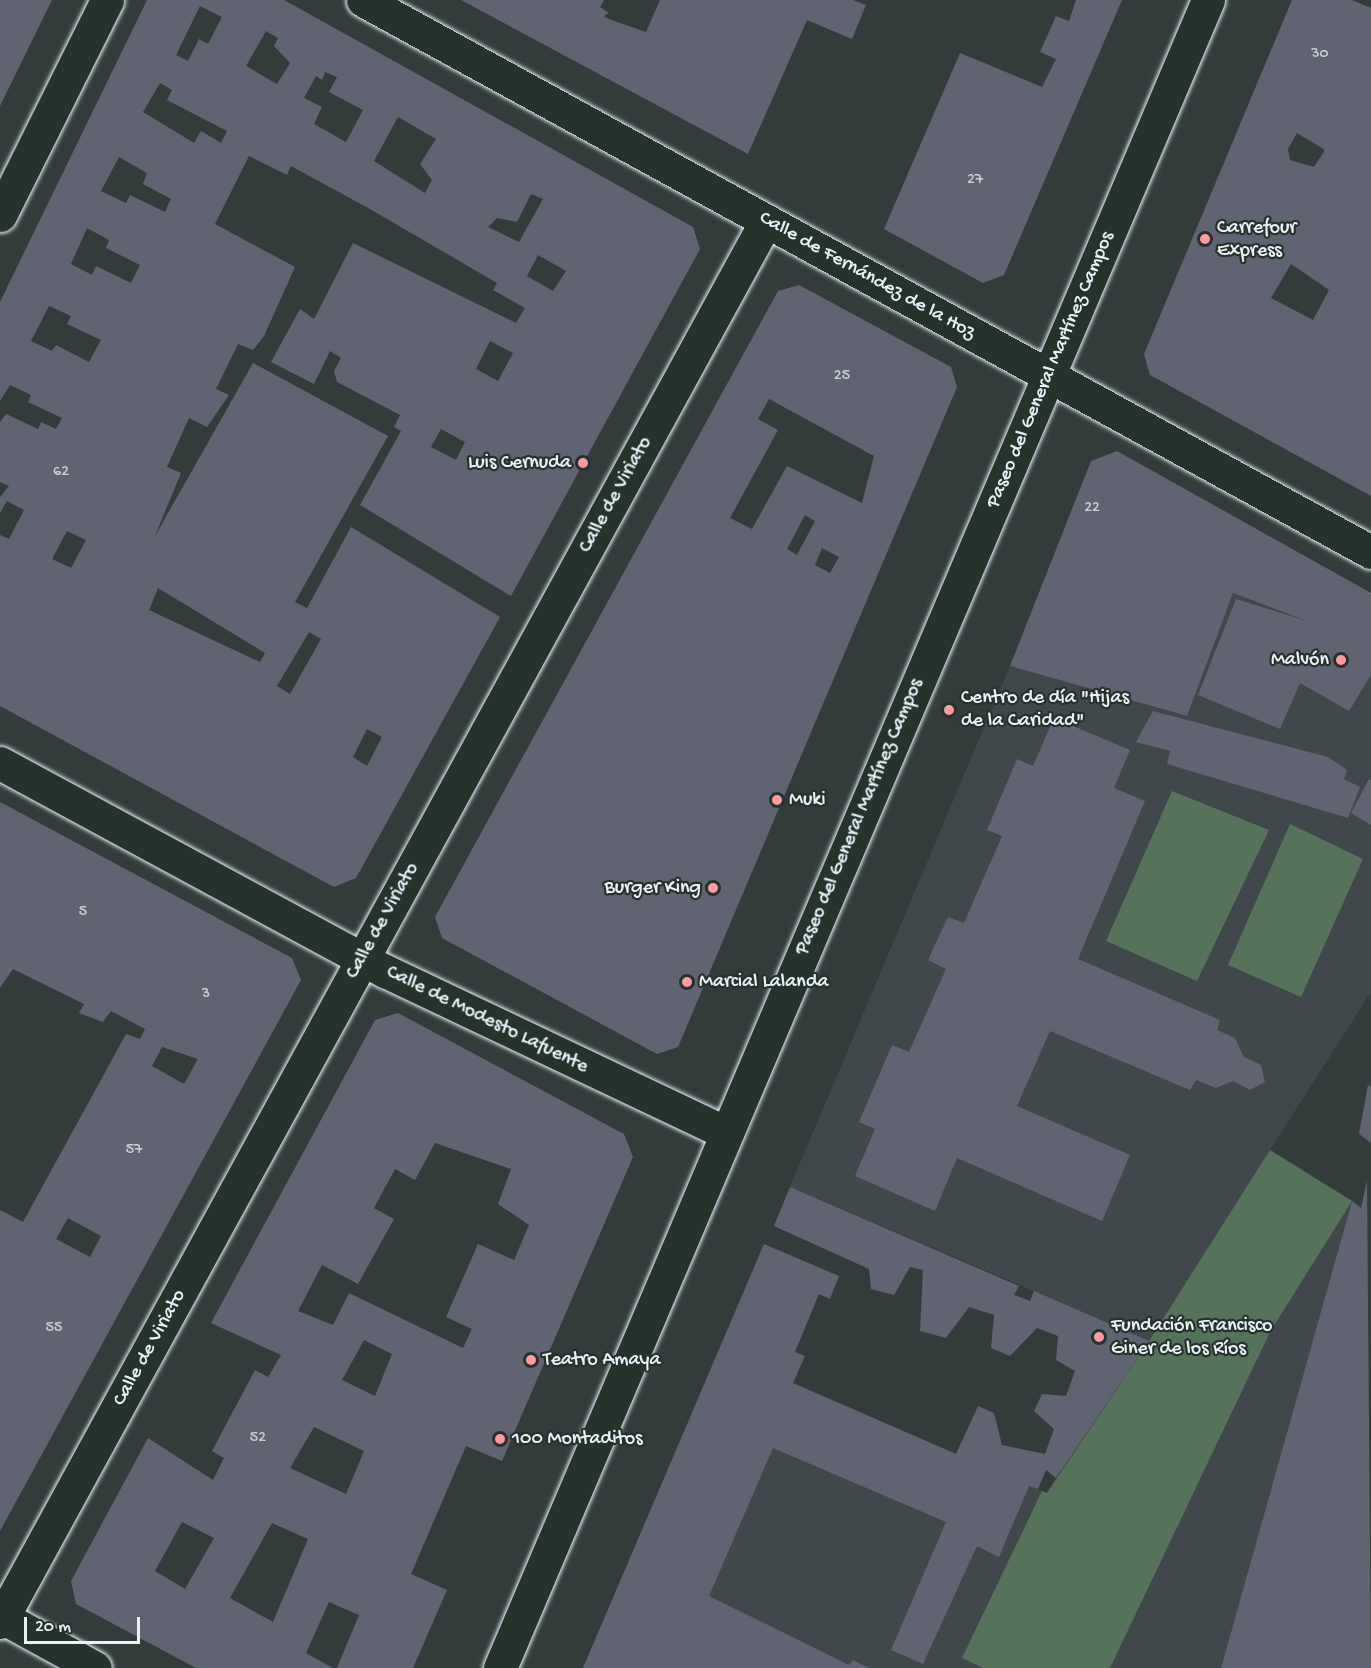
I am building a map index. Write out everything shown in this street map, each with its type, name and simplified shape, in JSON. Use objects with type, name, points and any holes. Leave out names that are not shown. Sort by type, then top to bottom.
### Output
[{"type":"street","points":[[0,215],[107,0]]},
{"type":"street","name":"Calle de Fernández de la Hoz","points":[[363,0],[1371,552]]},
{"type":"street","name":"Paseo del General Martínez Campos","points":[[500,1668],[724,1132],[1208,0]]},
{"type":"street","name":"Calle de Viriato","points":[[1,1619],[766,221]]},
{"type":"street","name":"Calle de Modesto Lafuente","points":[[0,763],[362,959],[724,1132]]},
{"type":"street","points":[[1,1619],[95,1668]]},
{"type":"shaded area","points":[[1233,593],[1318,625],[1371,593],[1371,992],[1270,1150],[1352,1201],[1221,1668],[583,1668],[719,1351],[1046,1493],[1114,1389],[1034,1291],[790,1187],[1010,666],[1186,716]]},
{"type":"green space","points":[[1172,791],[1269,830],[1197,981],[1106,941]]},
{"type":"green space","points":[[1290,824],[1363,859],[1301,997],[1228,965]]},
{"type":"green space","points":[[1270,1150],[1352,1201],[1270,1332],[1110,1668],[983,1668],[962,1658],[1042,1491],[1047,1493],[1149,1341]]},
{"type":"building","points":[[0,0],[52,0],[0,106]]},
{"type":"building","points":[[147,0],[284,0],[693,227],[700,249],[511,596],[360,505],[401,431],[394,427],[400,415],[337,382],[334,371],[341,358],[330,351],[314,384],[271,362],[300,309],[314,319],[353,243],[516,323],[525,308],[493,290],[497,283],[370,209],[291,166],[287,175],[249,156],[215,224],[295,267],[264,336],[253,350],[238,344],[216,389],[229,395],[207,427],[189,418],[167,467],[181,473],[155,536],[253,363],[388,436],[295,602],[307,608],[351,527],[500,617],[356,878],[334,887],[0,706],[0,535],[9,539],[24,510],[7,501],[0,513],[0,497],[9,486],[0,482],[0,422],[6,414],[38,429],[41,422],[56,429],[62,418],[28,402],[31,395],[10,385],[0,401],[0,302]],"holes":[[[200,6],[222,17],[208,44],[199,39],[188,61],[176,55]],[[266,31],[278,38],[274,46],[290,63],[277,84],[246,66]],[[325,72],[337,77],[329,92],[363,110],[346,142],[314,124],[322,107],[304,98],[316,76],[322,80]],[[160,83],[172,90],[167,100],[227,131],[221,143],[201,131],[194,143],[143,112]],[[398,117],[436,139],[420,164],[432,180],[425,193],[374,161]],[[119,157],[147,173],[143,184],[171,199],[165,212],[130,195],[126,203],[101,191]],[[531,194],[543,199],[519,242],[488,227],[497,218],[517,222]],[[87,228],[109,240],[106,248],[140,265],[131,283],[96,266],[92,275],[71,264]],[[538,255],[566,271],[553,291],[527,276]],[[49,306],[71,316],[67,324],[101,340],[89,362],[56,345],[52,351],[31,341]],[[490,341],[513,353],[498,381],[476,369]],[[441,429],[465,442],[456,460],[431,447]],[[67,531],[86,540],[71,568],[52,559]],[[158,588],[265,653],[260,662],[149,610]],[[309,632],[321,639],[290,694],[277,686]],[[367,729],[382,737],[367,766],[353,757]]]},
{"type":"building","points":[[461,0],[604,0],[600,7],[609,13],[604,16],[606,18],[646,32],[660,0],[853,0],[866,5],[852,39],[807,20],[748,154]]},
{"type":"building","points":[[1076,0],[1122,0],[1004,275],[983,283],[884,229],[960,53],[1042,87],[1056,59],[1040,52],[1056,16],[1069,21]]},
{"type":"building","points":[[1292,0],[1352,0],[1371,8],[1371,496],[1150,375],[1144,354]],"holes":[[[1297,133],[1325,150],[1314,167],[1290,160],[1288,149]],[[1291,264],[1329,290],[1313,320],[1271,298]]]},
{"type":"building","points":[[799,285],[951,367],[957,387],[678,1047],[657,1054],[442,938],[435,917],[778,291]],"holes":[[[769,399],[874,456],[862,503],[787,466],[752,529],[730,518],[778,430],[758,419]],[[805,515],[815,521],[797,555],[787,549]],[[822,548],[839,557],[830,573],[815,565]]]},
{"type":"building","points":[[1117,451],[1371,593],[1371,675],[1349,711],[1300,683],[1280,729],[1198,695],[1236,599],[1307,621],[1233,593],[1187,716],[1010,666],[1091,461]]},
{"type":"building","points":[[1153,711],[1328,757],[1347,770],[1344,779],[1360,787],[1348,818],[1167,764],[1170,751],[1136,742]]},
{"type":"building","points":[[1054,718],[1130,750],[1114,788],[1145,801],[1078,959],[1220,1020],[1217,1030],[1235,1038],[1244,1057],[1261,1065],[1265,1082],[1250,1090],[1233,1081],[1216,1088],[1196,1080],[1190,1090],[1050,1031],[1017,1106],[1130,1155],[1102,1221],[957,1158],[935,1211],[855,1176],[875,1129],[859,1122],[892,1045],[909,1052],[946,969],[928,960],[948,917],[964,923],[1002,836],[987,830],[1017,759],[1033,766]]},
{"type":"building","points":[[1369,779],[1371,780],[1371,825],[1351,813]]},
{"type":"building","points":[[0,802],[292,958],[301,980],[0,1531],[0,1210],[23,1222],[126,1034],[140,1039],[145,1029],[111,1011],[103,1022],[79,1013],[84,1004],[13,969],[0,988]],"holes":[[[162,1047],[198,1059],[184,1084],[152,1066]],[[68,1218],[101,1236],[90,1257],[56,1239]]]},
{"type":"building","points":[[398,1013],[624,1134],[633,1157],[502,1461],[466,1446],[411,1574],[447,1590],[413,1668],[337,1668],[359,1615],[329,1602],[306,1653],[333,1668],[196,1668],[76,1604],[71,1581],[148,1438],[213,1480],[224,1458],[212,1451],[255,1370],[268,1377],[281,1355],[211,1323],[375,1020]],"holes":[[[435,1143],[511,1169],[498,1204],[529,1225],[514,1260],[478,1244],[446,1317],[472,1329],[463,1348],[349,1293],[333,1325],[298,1311],[322,1265],[358,1284],[394,1219],[374,1208],[395,1169],[415,1180]],[[364,1340],[392,1354],[375,1396],[342,1380]],[[314,1427],[364,1451],[346,1494],[290,1468]],[[182,1522],[214,1538],[185,1589],[155,1571]],[[272,1523],[308,1539],[273,1622],[230,1598]]]},
{"type":"building","points":[[1368,1085],[1371,1087],[1371,1143],[1359,1134]]},
{"type":"building","points":[[1367,1180],[1371,1668],[1221,1668],[1352,1201],[1361,1208]]},
{"type":"building","points":[[790,1187],[1019,1286],[1014,1295],[1030,1301],[1034,1291],[1149,1341],[1056,1478],[1046,1470],[1038,1489],[1029,1486],[999,1557],[977,1546],[923,1664],[891,1650],[946,1522],[773,1448],[709,1596],[849,1665],[853,1660],[869,1668],[583,1668],[764,1244],[839,1276],[830,1299],[819,1294],[795,1352],[805,1356],[793,1383],[956,1454],[978,1406],[994,1413],[1002,1445],[1045,1454],[1054,1429],[1034,1411],[1042,1394],[1066,1396],[1075,1371],[1056,1360],[1058,1336],[1037,1328],[1010,1356],[991,1348],[994,1315],[969,1307],[946,1338],[920,1331],[923,1270],[910,1267],[894,1295],[871,1289],[869,1269],[774,1226]]},
{"type":"place","name":"Carrefour Express","points":[[1205,239]]},
{"type":"place","name":"Luis Cernuda","points":[[583,463]]},
{"type":"place","name":"Malvón","points":[[1341,660]]},
{"type":"place","name":"Centro de día \"Hijas de la Caridad\"","points":[[949,710]]},
{"type":"place","name":"Muki","points":[[777,800]]},
{"type":"place","name":"Burger King","points":[[713,888]]},
{"type":"place","name":"Marcial Lalanda","points":[[687,982]]},
{"type":"place","name":"Fundación Francisco Giner de los Ríos","points":[[1099,1337]]},
{"type":"place","name":"Teatro Amaya","points":[[531,1360]]},
{"type":"place","name":"100 Montaditos","points":[[500,1439]]}]
